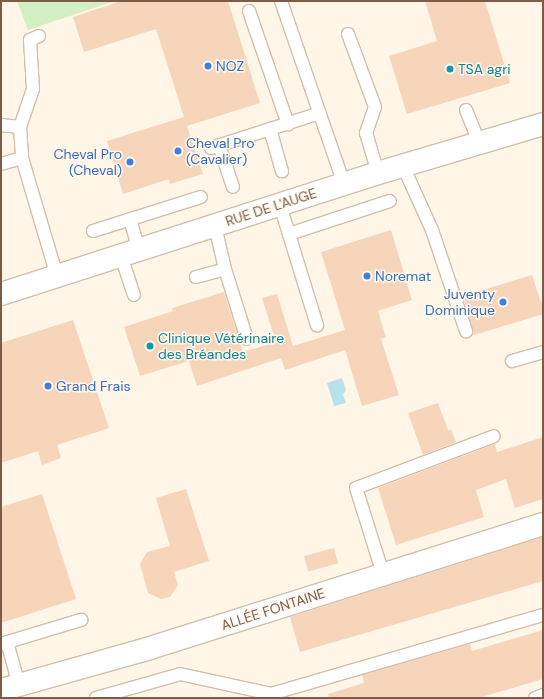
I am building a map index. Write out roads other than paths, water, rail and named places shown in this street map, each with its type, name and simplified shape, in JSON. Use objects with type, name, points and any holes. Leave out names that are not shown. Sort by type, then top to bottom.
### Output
[{"type":"street","name":"RUE DE L'AUGE","points":[[1,294],[378,173],[542,126]]},
{"type":"street","name":"ALLÉE FONTAINE","points":[[10,688],[150,648],[543,524]]},
{"type":"lane","points":[[282,1],[344,184]]},
{"type":"lane","points":[[249,10],[288,124]]},
{"type":"lane","points":[[348,34],[375,107],[366,133],[378,173]]},
{"type":"lane","points":[[39,36],[30,40],[32,89],[20,127],[22,158],[57,276]]},
{"type":"lane","points":[[466,110],[479,143]]},
{"type":"lane","points":[[233,187],[215,147],[320,113]]},
{"type":"lane","points":[[1,125],[20,127]]},
{"type":"lane","points":[[270,129],[282,171]]},
{"type":"lane","points":[[1,164],[22,158]]},
{"type":"lane","points":[[403,166],[432,230],[466,331]]},
{"type":"lane","points":[[93,231],[200,197]]},
{"type":"lane","points":[[289,234],[390,201]]},
{"type":"lane","points":[[280,205],[317,325]]},
{"type":"lane","points":[[130,219],[130,253],[134,295]]},
{"type":"lane","points":[[215,226],[225,268],[247,339]]},
{"type":"lane","points":[[196,277],[225,268]]},
{"type":"lane","points":[[512,361],[543,352]]},
{"type":"lane","points":[[383,574],[356,488],[494,436]]},
{"type":"lane","points":[[96,698],[180,674],[271,694],[543,615]]},
{"type":"lane","points":[[10,688],[4,643],[81,620]]},
{"type":"lane","points":[[535,698],[543,695]]},
{"type":"water","points":[[342,378],[346,390],[343,395],[346,403],[334,406],[327,383]]},
{"type":"place","name":"NOZ","points":[[208,66]]},
{"type":"place","name":"TSA agri","points":[[450,69]]},
{"type":"place","name":"Cheval Pro (Cavalier)","points":[[178,151]]},
{"type":"place","name":"Cheval Pro (Cheval)","points":[[130,162]]},
{"type":"place","name":"Noremat","points":[[367,276]]},
{"type":"place","name":"Juventy Dominique","points":[[503,302]]},
{"type":"place","name":"Clinique Vétérinaire des Bréandes","points":[[150,346]]},
{"type":"place","name":"Grand Frais","points":[[48,386]]}]
